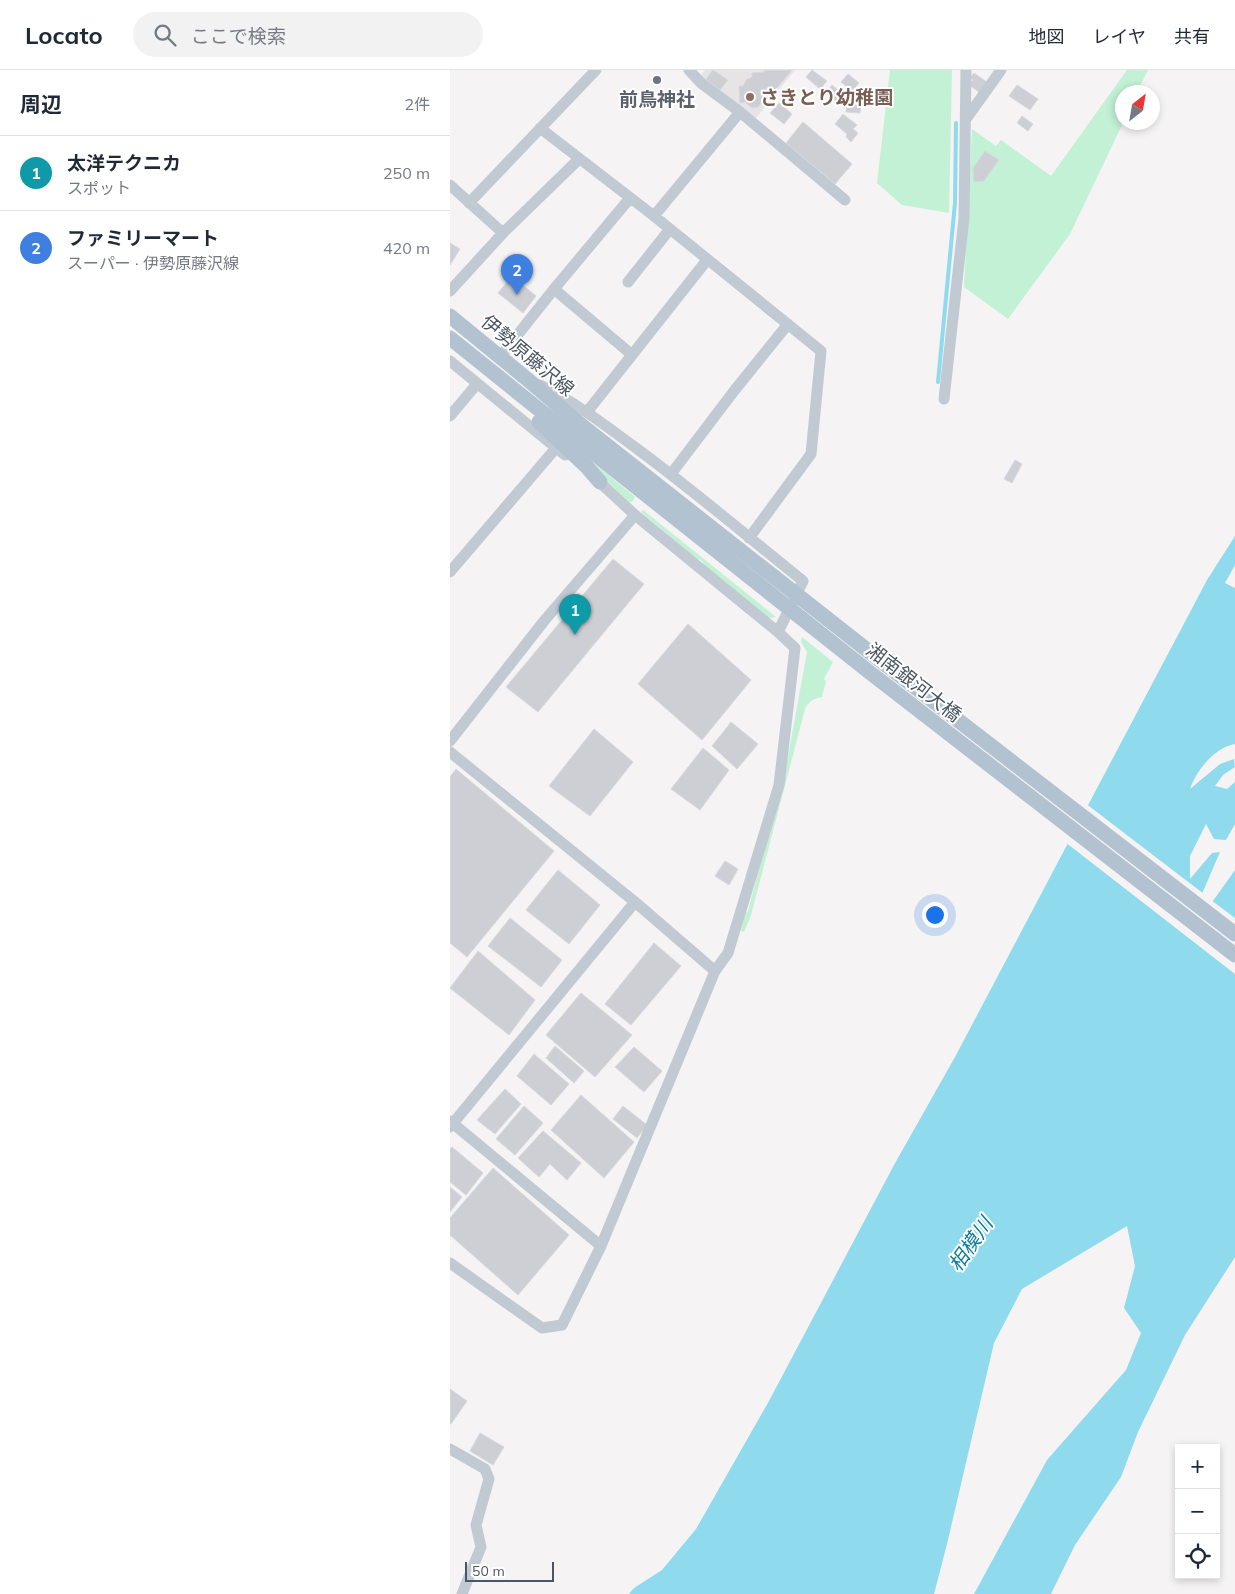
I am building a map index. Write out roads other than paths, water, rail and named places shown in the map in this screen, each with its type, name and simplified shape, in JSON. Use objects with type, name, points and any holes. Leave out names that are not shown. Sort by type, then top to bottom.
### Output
[{"type":"main road","name":"伊勢原藤沢線","points":[[450,316],[580,424]]},
{"type":"main road","name":"伊勢原藤沢線","points":[[450,338],[534,407],[580,424]]},
{"type":"main road","points":[[534,407],[536,419],[586,466],[600,482]]},
{"type":"main road","name":"湘南銀河大橋","points":[[580,424],[1235,934]]},
{"type":"main road","name":"湘南銀河大橋","points":[[580,424],[868,671],[1235,955]]},
{"type":"street","points":[[469,203],[596,70]]},
{"type":"street","points":[[688,70],[701,83],[740,112],[844,200]]},
{"type":"street","points":[[944,398],[964,218],[966,70]]},
{"type":"street","points":[[966,119],[1001,70]]},
{"type":"street","points":[[654,216],[740,112]]},
{"type":"street","points":[[540,128],[654,216],[822,352],[811,454],[749,538]]},
{"type":"street","points":[[450,291],[503,233],[579,159]]},
{"type":"street","points":[[450,185],[503,233]]},
{"type":"street","points":[[500,357],[630,198]]},
{"type":"street","points":[[628,282],[670,230]]},
{"type":"street","points":[[707,260],[631,354],[580,424],[671,474],[802,581],[778,632]]},
{"type":"street","points":[[554,289],[631,354]]},
{"type":"street","points":[[671,474],[788,324]]},
{"type":"street","points":[[450,361],[600,482],[635,515],[778,632],[794,648],[779,785],[728,953],[715,971],[601,1246],[562,1325],[542,1328],[450,1263]]},
{"type":"street","points":[[450,416],[477,384]]},
{"type":"street","points":[[450,572],[556,448]]},
{"type":"street","points":[[450,741],[544,621],[635,515]]},
{"type":"street","points":[[450,752],[635,902],[715,971]]},
{"type":"street","points":[[601,1246],[451,1124],[635,902]]},
{"type":"street","points":[[450,1449],[485,1469],[488,1479],[476,1525],[481,1547],[462,1594]]},
{"type":"water","name":"相模川","points":[[1235,536],[1235,565],[1225,583],[1235,588],[1235,744],[1220,750],[1207,761],[1190,789],[1220,764],[1234,759],[1235,767],[1223,775],[1215,786],[1227,789],[1235,782],[1235,824],[1226,840],[1214,839],[1206,824],[1190,856],[1190,879],[1212,853],[1220,852],[1195,910],[1198,922],[1235,870],[1235,1257],[1185,1335],[1138,1432],[1121,1477],[1075,1545],[1051,1594],[974,1594],[1047,1460],[1126,1370],[1141,1333],[1124,1308],[1135,1266],[1127,1226],[1022,1289],[994,1343],[934,1594],[629,1594],[634,1588],[662,1570],[696,1529],[769,1401],[894,1165],[955,1057],[1207,580]]},
{"type":"waterway","points":[[938,382],[955,203],[956,123]]},
{"type":"place","name":"前鳥神社","points":[[657,80]]},
{"type":"place","name":"さきとり幼稚園","points":[[750,97]]},
{"type":"place","name":"ファミリーマート","points":[[517,295]]},
{"type":"place","name":"太洋テクニカ","points":[[575,635]]}]
